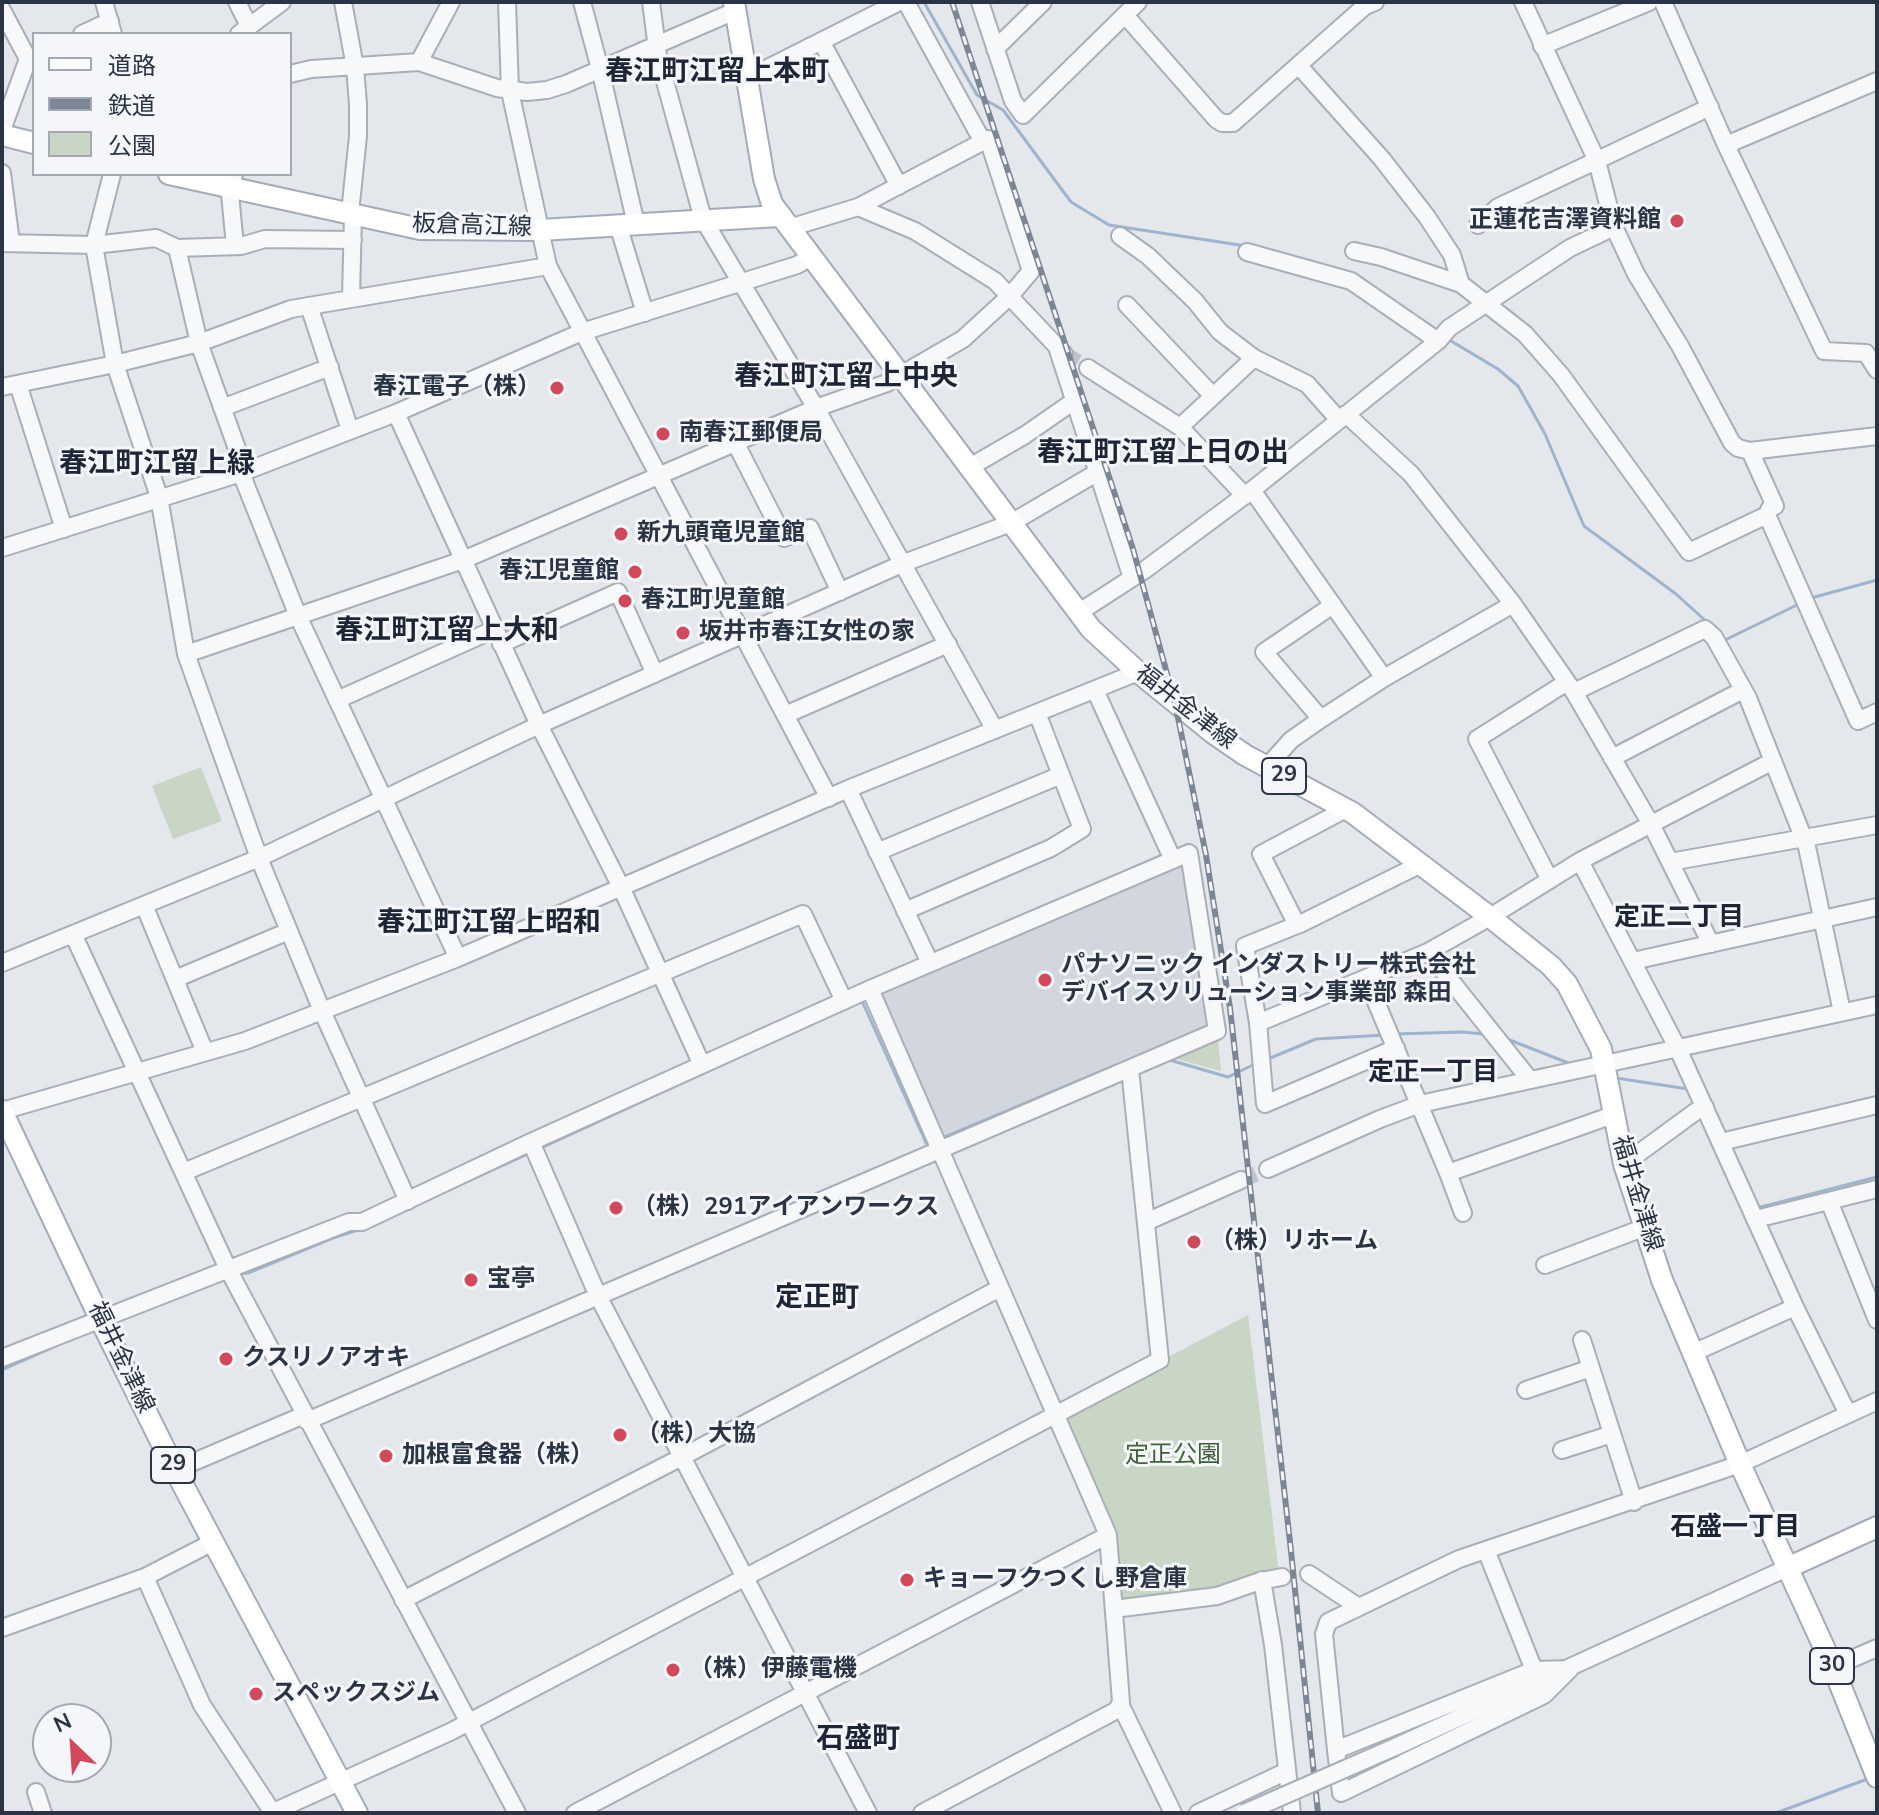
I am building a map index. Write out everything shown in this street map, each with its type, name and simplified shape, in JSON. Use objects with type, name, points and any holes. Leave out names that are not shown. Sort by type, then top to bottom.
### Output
[{"type":"main road","name":"福井金津線","points":[[734,6],[766,190],[784,222],[1078,613],[1103,642],[1213,733],[1267,767],[1346,809],[1490,917],[1551,966],[1567,984],[1594,1031],[1604,1063],[1624,1164],[1643,1228],[1740,1464],[1787,1568]]},
{"type":"main road","points":[[2,132],[32,142]]},
{"type":"main road","name":"板倉高江線","points":[[187,176],[232,181],[420,229],[540,230],[703,219],[784,222]]},
{"type":"main road","name":"福井金津線","points":[[2,1111],[175,1470],[357,1813]]},
{"type":"main road","points":[[1787,1568],[1877,1527]]},
{"type":"main road","name":"30","points":[[1787,1568],[1876,1769]]},
{"type":"street","points":[[91,32],[112,27],[104,2]]},
{"type":"street","points":[[237,2],[244,30],[282,2]]},
{"type":"street","points":[[343,2],[355,67],[358,136],[352,214],[351,298]]},
{"type":"street","points":[[419,62],[451,2]]},
{"type":"street","points":[[507,2],[510,91],[548,266],[829,798]]},
{"type":"street","points":[[582,2],[600,69],[645,313]]},
{"type":"street","points":[[651,2],[657,45],[703,219],[816,408],[995,730]]},
{"type":"street","points":[[746,79],[899,2]]},
{"type":"street","points":[[906,2],[983,142]]},
{"type":"street","points":[[980,2],[1013,101],[1023,115],[1128,8],[1222,123],[1233,123],[1365,6],[1375,2]]},
{"type":"street","points":[[995,49],[1043,2]]},
{"type":"street","points":[[1523,2],[1597,161],[1614,227],[1636,274],[1680,346],[1732,443],[1750,451],[1877,436]]},
{"type":"street","points":[[1542,46],[1649,2]]},
{"type":"street","points":[[1663,2],[1726,145],[1824,351],[1866,353],[1877,370]]},
{"type":"street","points":[[292,74],[311,69],[419,62],[510,91],[547,90],[657,45],[734,6]]},
{"type":"street","points":[[2,10],[31,58],[2,132]]},
{"type":"street","points":[[821,41],[899,186]]},
{"type":"street","points":[[1299,66],[1382,159],[1427,217],[1452,255],[1461,284]]},
{"type":"street","points":[[1726,145],[1877,81]]},
{"type":"street","points":[[1478,225],[1498,207],[1710,107]]},
{"type":"street","points":[[186,654],[463,560],[735,442],[900,376],[963,339],[1010,296],[1031,271],[988,139],[858,207],[784,222]]},
{"type":"street","points":[[2,173],[7,243],[94,245],[156,238],[177,248],[235,246],[265,239],[353,240]]},
{"type":"street","points":[[111,176],[94,245],[115,364],[159,497],[186,654],[259,858],[322,1011],[408,1201]]},
{"type":"street","points":[[232,181],[235,246]]},
{"type":"street","points":[[858,207],[915,231],[995,281],[1060,350],[1132,578]]},
{"type":"street","points":[[1078,613],[1132,578],[1248,493],[1438,341],[1449,328],[1570,248],[1614,227]]},
{"type":"street","points":[[1120,236],[1148,256],[1195,301],[1220,332],[1254,358],[1307,384],[1411,474],[1513,604],[1570,687],[1652,826],[1711,944]]},
{"type":"street","points":[[177,248],[199,343],[243,472],[298,616],[458,958]]},
{"type":"street","points":[[1354,251],[1461,284],[1525,334],[1561,375],[1689,552],[1767,515],[1770,508],[1775,506],[1750,451]]},
{"type":"street","points":[[1247,252],[1351,281],[1438,341]]},
{"type":"street","points":[[2,548],[243,472],[396,413],[582,332],[797,265],[811,257]]},
{"type":"street","points":[[64,529],[10,385],[199,343],[291,309],[548,266]]},
{"type":"street","points":[[1127,305],[1213,396]]},
{"type":"street","points":[[309,306],[350,430]]},
{"type":"street","points":[[1180,427],[1254,358]]},
{"type":"street","points":[[222,408],[330,367]]},
{"type":"street","points":[[1088,368],[1180,427],[1248,493],[1384,678]]},
{"type":"street","points":[[970,467],[1025,435],[1074,401]]},
{"type":"street","points":[[396,413],[539,725],[621,887],[702,1065]]},
{"type":"street","points":[[735,442],[784,538],[810,528],[840,592]]},
{"type":"street","points":[[2,963],[259,858],[539,725],[904,563],[1011,523],[1098,472]]},
{"type":"street","points":[[1767,515],[1858,721],[1877,712]]},
{"type":"street","points":[[337,700],[618,592],[655,674]]},
{"type":"street","points":[[1267,767],[1291,740],[1321,719],[1384,678],[1513,604]]},
{"type":"street","points":[[1321,719],[1264,652],[1333,605]]},
{"type":"street","points":[[1550,880],[1477,739],[1570,687],[1705,629],[1714,637],[1743,690],[1804,837],[1842,1012]]},
{"type":"street","points":[[785,715],[948,644]]},
{"type":"street","points":[[2,1111],[245,1041],[458,958],[848,789],[1138,672]]},
{"type":"street","points":[[1095,690],[1173,860]]},
{"type":"street","points":[[1612,758],[1743,690]]},
{"type":"street","points":[[905,911],[1051,848],[1082,829],[1037,713]]},
{"type":"street","points":[[1258,1023],[1428,952],[1580,861],[1773,761]]},
{"type":"street","points":[[877,852],[1061,775]]},
{"type":"street","points":[[848,789],[930,963]]},
{"type":"street","points":[[1346,809],[1261,854],[1297,925],[1245,946],[1258,1023],[1265,1104],[1396,1048]]},
{"type":"street","points":[[1670,862],[1877,825]]},
{"type":"street","points":[[2,1358],[349,1222],[362,1222],[870,989],[1189,853],[1217,1031],[598,1296],[175,1470]]},
{"type":"street","points":[[1580,861],[1678,1049],[1795,1307],[1848,1414]]},
{"type":"street","points":[[1300,924],[1421,864]]},
{"type":"street","points":[[144,905],[205,1052]]},
{"type":"street","points":[[1633,961],[1877,907]]},
{"type":"street","points":[[184,1172],[803,914],[844,1001]]},
{"type":"street","points":[[175,979],[289,931]]},
{"type":"street","points":[[73,934],[228,1269],[517,1813]]},
{"type":"street","points":[[1428,952],[1530,1080]]},
{"type":"street","points":[[1366,978],[1463,1213]]},
{"type":"street","points":[[870,989],[1108,1535],[1121,1706],[1173,1813]]},
{"type":"street","points":[[1268,1169],[1420,1104],[1877,1005]]},
{"type":"street","points":[[145,1577],[202,1705],[272,1813],[469,1723],[1160,1360],[1130,1069]]},
{"type":"street","points":[[1721,1142],[1877,1105]]},
{"type":"street","points":[[1624,1164],[1705,1107]]},
{"type":"street","points":[[1448,1173],[1613,1115]]},
{"type":"street","points":[[531,1142],[598,1296],[868,1813]]},
{"type":"street","points":[[1146,1222],[1241,1180]]},
{"type":"street","points":[[1756,1219],[1877,1189]]},
{"type":"street","points":[[1829,1201],[1877,1320]]},
{"type":"street","points":[[1545,1265],[1643,1228]]},
{"type":"street","points":[[403,1600],[682,1457],[1000,1288]]},
{"type":"street","points":[[1693,1353],[1795,1307]]},
{"type":"street","points":[[1582,1340],[1634,1502]]},
{"type":"street","points":[[1526,1390],[1591,1368]]},
{"type":"street","points":[[1570,1669],[1544,1695],[1341,1793],[1326,1662],[1325,1626],[1328,1622],[1459,1559],[1740,1464],[1877,1401]]},
{"type":"street","points":[[1562,1450],[1612,1434]]},
{"type":"street","points":[[575,1813],[1108,1535]]},
{"type":"street","points":[[2,1628],[145,1577],[213,1542]]},
{"type":"street","points":[[1486,1550],[1534,1670]]},
{"type":"street","points":[[1244,1813],[1570,1669],[1787,1568]]},
{"type":"street","points":[[1309,1574],[1357,1606]]},
{"type":"street","points":[[1114,1609],[1217,1596],[1262,1580],[1282,1577]]},
{"type":"street","points":[[1262,1580],[1273,1645],[1292,1813]]},
{"type":"street","points":[[1833,1667],[1877,1648]]},
{"type":"street","points":[[1336,1750],[1534,1670],[1570,1669]]},
{"type":"street","points":[[922,1813],[1121,1706]]},
{"type":"street","points":[[1198,1813],[1287,1771]]},
{"type":"street","points":[[36,1792],[43,1813]]},
{"type":"shaded area","points":[[1182,864],[1188,866],[1210,1025],[1207,1030],[947,1140],[942,1138],[880,995],[883,991]]},
{"type":"green space","points":[[201,767],[222,821],[173,839],[152,786]]},
{"type":"green space","points":[[1218,1041],[1221,1071],[1173,1058]]},
{"type":"green space","name":"定正公園","points":[[1248,1315],[1279,1573],[1238,1579],[1218,1591],[1114,1605],[1108,1535],[1056,1416]]},
{"type":"waterway","points":[[924,2],[977,95],[1003,110],[1071,202],[1109,225],[1246,246]]},
{"type":"waterway","points":[[1446,338],[1498,369],[1518,386],[1545,434],[1584,526],[1676,594],[1708,623]]},
{"type":"waterway","points":[[1811,598],[1877,580]]},
{"type":"waterway","points":[[1723,641],[1801,603]]},
{"type":"waterway","points":[[859,1002],[862,1001],[927,1145],[930,1144]]},
{"type":"waterway","points":[[1396,1034],[1484,1034]]},
{"type":"waterway","points":[[1268,1059],[1316,1039],[1385,1035]]},
{"type":"waterway","points":[[1507,1039],[1571,1064]]},
{"type":"waterway","points":[[539,1149],[739,1057]]},
{"type":"waterway","points":[[1166,1059],[1228,1077],[1257,1063]]},
{"type":"waterway","points":[[940,1139],[1114,1066]]},
{"type":"waterway","points":[[1616,1078],[1688,1089]]},
{"type":"waterway","points":[[433,1197],[528,1154]]},
{"type":"waterway","points":[[1756,1205],[1761,1207],[1877,1177]]},
{"type":"waterway","points":[[237,1274],[248,1273],[361,1229]]},
{"type":"waterway","points":[[2,1370],[56,1346]]},
{"type":"waterway","points":[[1776,1813],[1870,1778]]},
{"type":"tunnel","points":[[1064,354],[1088,368]]},
{"type":"tunnel","points":[[1241,1180],[1268,1169]]},
{"type":"railway","points":[[952,2],[1133,549],[1175,703],[1206,855],[1230,1008],[1318,1813]]},
{"type":"place","name":"正蓮花吉澤資料館","points":[[1677,221]]},
{"type":"place","name":"春江電子（株）","points":[[557,388]]},
{"type":"place","name":"南春江郵便局","points":[[663,434]]},
{"type":"place","name":"新九頭竜児童館","points":[[621,534]]},
{"type":"place","name":"春江児童館","points":[[635,572]]},
{"type":"place","name":"春江町児童館","points":[[625,601]]},
{"type":"place","name":"坂井市春江女性の家","points":[[683,633]]},
{"type":"place","name":"パナソニック インダストリー株式会社 デバイスソリューション事業部 森田","points":[[1045,980]]},
{"type":"place","name":"（株）291アイアンワークス","points":[[616,1208]]},
{"type":"place","name":"（株）リホーム","points":[[1194,1242]]},
{"type":"place","name":"宝亭","points":[[471,1280]]},
{"type":"place","name":"クスリノアオキ","points":[[226,1359]]},
{"type":"place","name":"（株）大協","points":[[620,1435]]},
{"type":"place","name":"加根富食器（株）","points":[[386,1456]]},
{"type":"place","name":"キョーフクつくし野倉庫","points":[[907,1580]]},
{"type":"place","name":"（株）伊藤電機","points":[[673,1670]]},
{"type":"place","name":"スペックスジム","points":[[256,1694]]},
{"type":"district","name":"春江町江留上本町","points":[[717,73]]},
{"type":"district","name":"春江町江留上中央","points":[[846,378]]},
{"type":"district","name":"春江町江留上日の出","points":[[1163,454]]},
{"type":"district","name":"春江町江留上緑","points":[[157,465]]},
{"type":"district","name":"春江町江留上大和","points":[[447,632]]},
{"type":"district","name":"定正二丁目","points":[[1679,919]]},
{"type":"district","name":"春江町江留上昭和","points":[[489,924]]},
{"type":"district","name":"定正一丁目","points":[[1433,1074]]},
{"type":"district","name":"定正町","points":[[817,1299]]},
{"type":"district","name":"石盛一丁目","points":[[1735,1529]]},
{"type":"district","name":"石盛町","points":[[858,1740]]}]
